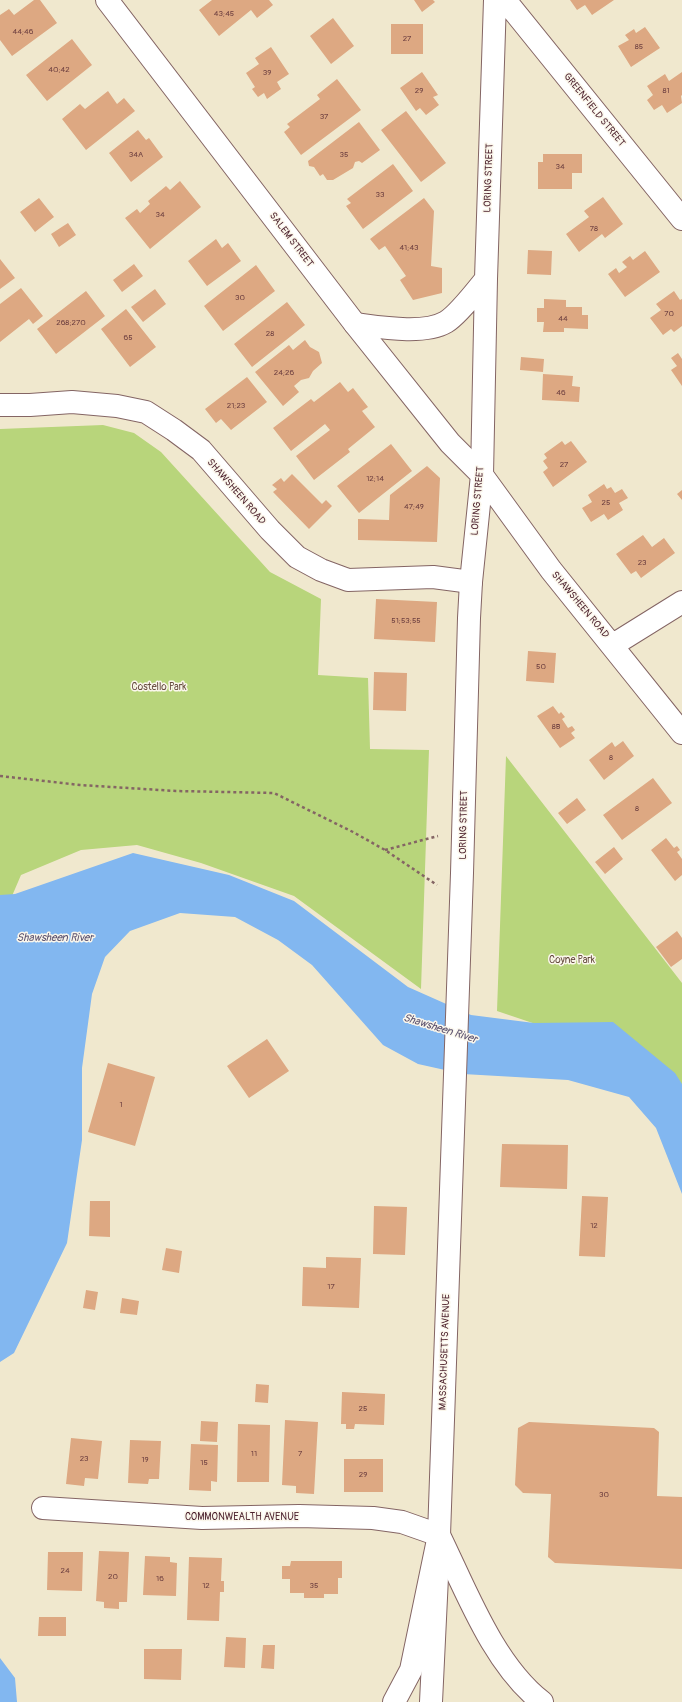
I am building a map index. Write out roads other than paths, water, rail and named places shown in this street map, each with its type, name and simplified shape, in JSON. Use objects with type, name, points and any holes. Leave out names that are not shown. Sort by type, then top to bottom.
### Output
[{"type":"main road","name":"SALEM STREET","points":[[107,0],[355,324],[450,443],[482,475]]},
{"type":"main road","name":"LORING STREET","points":[[458,1002],[471,582],[482,475],[486,279],[495,0]]},
{"type":"main road","name":"GREENFIELD STREET","points":[[506,0],[682,219]]},
{"type":"main road","points":[[355,324],[403,329],[429,328],[446,322],[466,303],[486,279]]},
{"type":"main road","name":"SHAWSHEEN ROAD","points":[[0,405],[30,406],[72,402],[117,406],[146,412],[201,450],[242,499],[286,546],[297,557],[321,570],[348,580],[433,577],[471,582]]},
{"type":"main road","name":"SHAWSHEEN ROAD","points":[[482,475],[550,570],[613,645],[682,733]]},
{"type":"main road","points":[[613,645],[682,602]]},
{"type":"main road","name":"MASSACHUSETTS AVENUE","points":[[431,1702],[439,1535],[458,1002]]},
{"type":"main road","name":"COMMONWEALTH AVENUE","points":[[43,1508],[202,1518],[299,1516],[373,1518],[402,1522],[439,1535]]},
{"type":"main road","points":[[394,1702],[411,1670],[439,1535]]},
{"type":"main road","points":[[439,1535],[491,1642],[514,1675],[542,1702]]},
{"type":"water","name":"Shawsheen River","points":[[133,853],[229,875],[294,901],[408,987],[471,1015],[534,1023],[613,1022],[675,1073],[682,1084],[682,1194],[656,1128],[629,1097],[568,1080],[463,1074],[418,1064],[383,1045],[312,965],[278,940],[235,917],[180,913],[130,931],[105,957],[92,994],[82,1068],[82,1140],[67,1243],[14,1353],[0,1362],[0,895],[15,894]]},
{"type":"water","points":[[0,1658],[15,1678],[17,1702],[0,1702]]},
{"type":"park label","name":"Costello Park","points":[[159,687]]},
{"type":"park label","name":"Coyne Park","points":[[572,960]]}]
